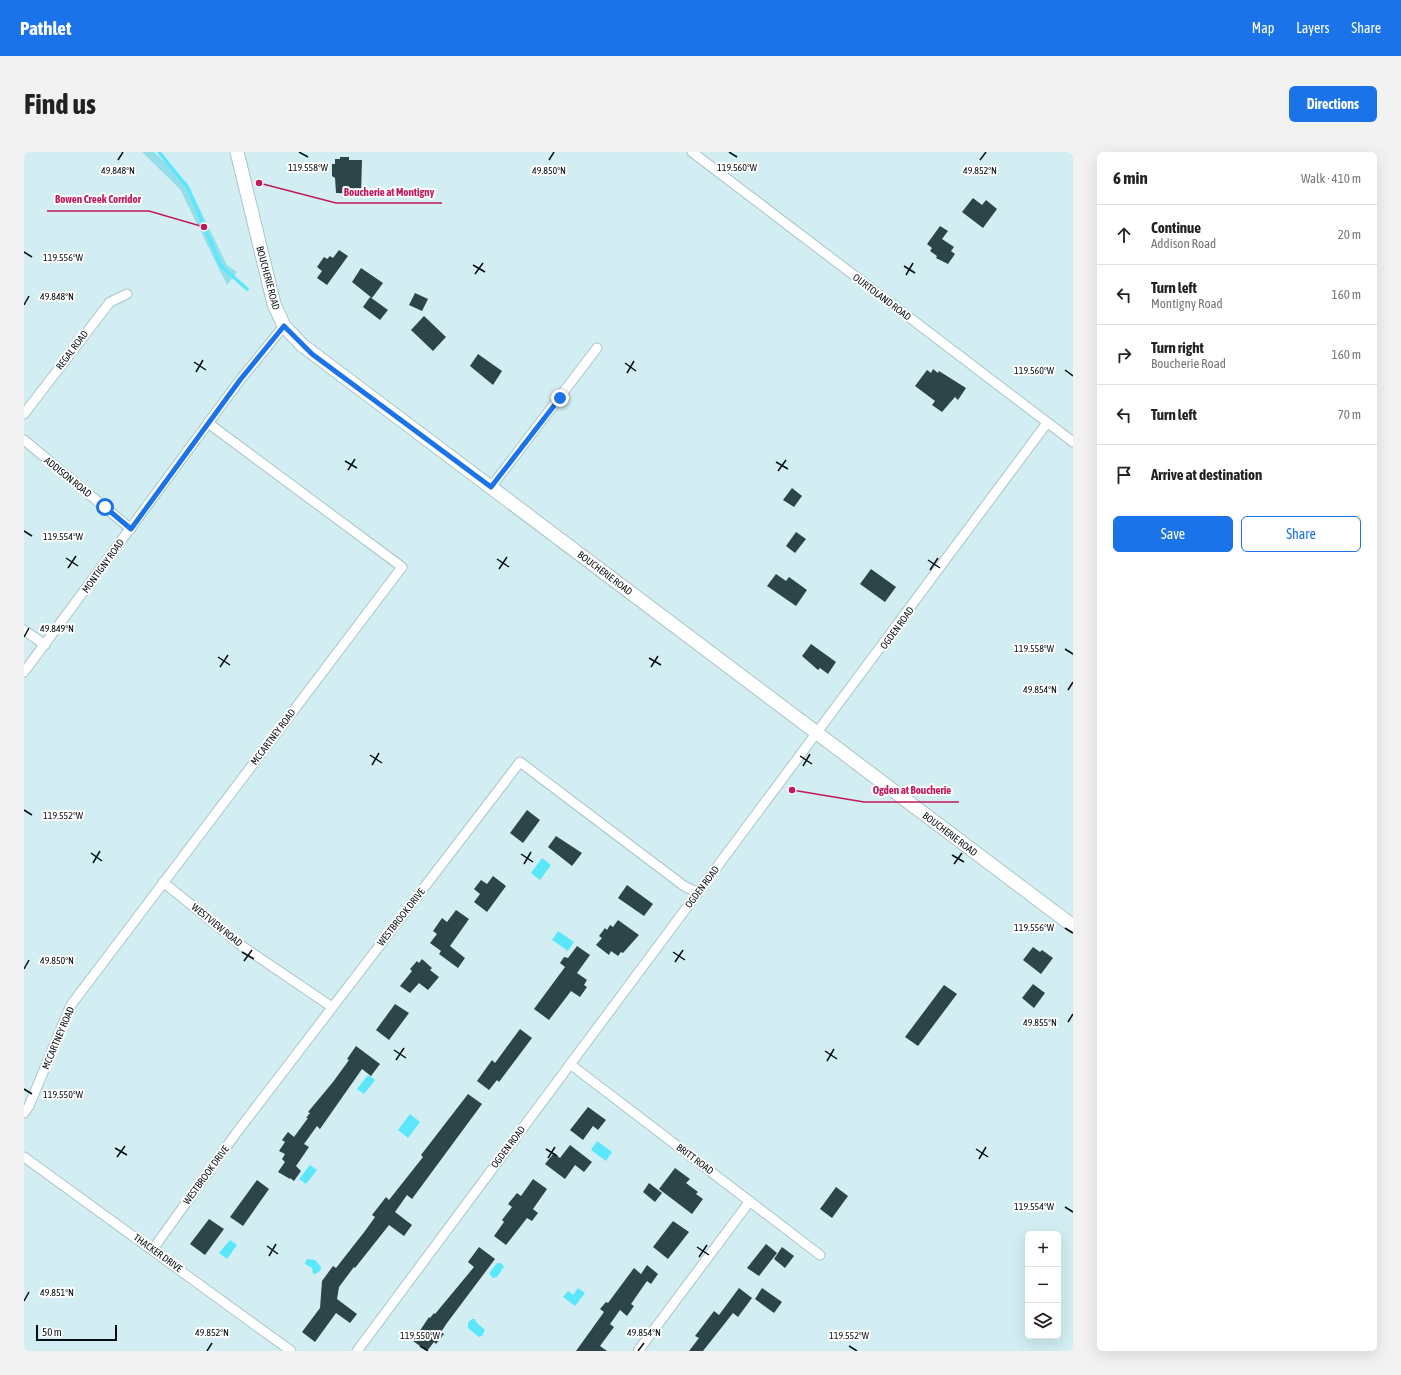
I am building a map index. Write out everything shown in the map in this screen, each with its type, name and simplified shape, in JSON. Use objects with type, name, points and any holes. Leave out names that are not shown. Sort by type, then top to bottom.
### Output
[{"type":"main road","name":"BOUCHERIE ROAD","points":[[237,152],[270,291],[284,326],[312,354],[491,487],[1073,926]]},
{"type":"street","name":"OURTOLAND ROAD","points":[[692,152],[1073,442]]},
{"type":"street","name":"REGAL ROAD","points":[[24,414],[110,302],[127,294]]},
{"type":"street","name":"MONTIGNY ROAD","points":[[24,672],[240,380],[284,326]]},
{"type":"street","points":[[491,487],[598,348]]},
{"type":"street","name":"MCCARTNEY ROAD","points":[[24,1112],[29,1106],[71,1005],[402,567],[208,423]]},
{"type":"street","name":"OGDEN ROAD","points":[[357,1351],[818,734],[1047,423]]},
{"type":"street","name":"ADDISON ROAD","points":[[24,440],[131,529]]},
{"type":"street","points":[[24,630],[45,645]]},
{"type":"street","name":"WESTBROOK DRIVE","points":[[153,1249],[237,1132],[520,762],[684,886],[698,893]]},
{"type":"street","name":"WESTVIEW ROAD","points":[[163,882],[242,946],[332,1007]]},
{"type":"street","name":"BRITT ROAD","points":[[570,1064],[820,1255]]},
{"type":"street","name":"THACKER DRIVE","points":[[24,1157],[153,1249],[291,1351]]},
{"type":"street","points":[[638,1351],[750,1201]]},
{"type":"shaded area","points":[[142,152],[154,152],[187,183],[227,265],[237,272],[227,285],[180,189]]},
{"type":"shaded area","points":[[542,858],[551,865],[540,880],[531,873]]},
{"type":"shaded area","points":[[558,931],[574,942],[568,951],[552,940]]},
{"type":"shaded area","points":[[368,1075],[375,1080],[364,1094],[357,1089]]},
{"type":"shaded area","points":[[410,1114],[420,1122],[408,1138],[398,1130]]},
{"type":"shaded area","points":[[597,1141],[612,1152],[606,1161],[591,1150]]},
{"type":"shaded area","points":[[310,1165],[317,1170],[306,1184],[299,1179]]},
{"type":"shaded area","points":[[230,1240],[237,1245],[227,1259],[219,1253]]},
{"type":"shaded area","points":[[306,1260],[315,1260],[321,1267],[318,1272],[313,1274],[312,1268],[305,1264]]},
{"type":"shaded area","points":[[497,1263],[501,1263],[504,1267],[497,1277],[493,1278],[490,1275],[490,1272]]},
{"type":"shaded area","points":[[578,1288],[585,1293],[575,1306],[563,1297],[568,1291],[573,1295]]},
{"type":"shaded area","points":[[472,1319],[475,1319],[476,1322],[485,1330],[482,1336],[479,1337],[468,1328],[468,1323]]},
{"type":"building","points":[[340,157],[349,157],[349,160],[362,160],[361,194],[336,193],[335,178],[332,176],[332,164],[335,164],[335,159],[340,159]]},
{"type":"building","points":[[973,198],[982,205],[986,200],[997,209],[983,228],[962,212]]},
{"type":"building","points":[[940,226],[948,231],[942,239],[954,247],[951,251],[955,254],[948,264],[936,258],[937,256],[930,251],[932,248],[927,244]]},
{"type":"building","points":[[339,250],[348,256],[327,285],[317,278],[322,271],[317,267],[324,257],[327,259],[330,256],[333,258]]},
{"type":"building","points":[[361,268],[383,283],[372,298],[352,282]]},
{"type":"building","points":[[415,293],[428,299],[422,311],[409,305]]},
{"type":"building","points":[[370,297],[388,310],[380,320],[363,307]]},
{"type":"building","points":[[424,316],[446,337],[433,351],[411,330]]},
{"type":"building","points":[[478,354],[502,371],[493,385],[470,366]]},
{"type":"building","points":[[933,369],[938,373],[939,371],[966,388],[958,400],[955,397],[942,412],[932,405],[935,401],[915,386],[927,370],[931,373]]},
{"type":"building","points":[[792,488],[802,496],[794,507],[783,500]]},
{"type":"building","points":[[796,532],[806,539],[795,553],[786,546]]},
{"type":"building","points":[[871,569],[896,587],[885,602],[860,584]]},
{"type":"building","points":[[776,574],[786,581],[789,577],[807,590],[796,606],[767,586]]},
{"type":"building","points":[[811,644],[836,662],[828,674],[820,668],[818,670],[802,656]]},
{"type":"building","points":[[527,810],[540,820],[523,843],[510,833]]},
{"type":"building","points":[[556,836],[582,853],[572,866],[548,847]]},
{"type":"building","points":[[493,876],[506,886],[487,912],[474,902],[480,894],[474,889],[481,880],[487,884]]},
{"type":"building","points":[[627,885],[653,904],[644,916],[618,898]]},
{"type":"building","points":[[456,910],[469,919],[450,946],[465,958],[458,968],[439,954],[441,951],[430,943],[437,934],[433,931],[442,918],[447,922]]},
{"type":"building","points":[[618,920],[639,935],[623,953],[621,952],[618,956],[611,951],[609,955],[596,945],[602,938],[599,936],[605,928],[607,930],[610,925],[613,927]]},
{"type":"building","points":[[577,946],[590,955],[577,973],[587,980],[584,985],[587,987],[580,997],[571,991],[549,1020],[534,1009],[565,967],[560,963],[564,957],[568,958]]},
{"type":"building","points":[[1033,947],[1040,952],[1042,950],[1053,958],[1041,974],[1023,960]]},
{"type":"building","points":[[422,959],[432,968],[430,970],[439,977],[428,990],[419,983],[410,993],[400,986],[412,971],[410,969],[417,961],[419,963]]},
{"type":"building","points":[[1033,984],[1045,993],[1034,1008],[1022,998]]},
{"type":"building","points":[[944,985],[957,994],[918,1046],[905,1037]]},
{"type":"building","points":[[395,1004],[409,1013],[389,1040],[376,1030]]},
{"type":"building","points":[[520,1029],[532,1038],[499,1082],[497,1080],[489,1090],[477,1081],[492,1060],[495,1063]]},
{"type":"building","points":[[356,1046],[380,1064],[371,1076],[362,1069],[320,1129],[317,1126],[304,1144],[309,1147],[296,1166],[301,1171],[294,1181],[278,1172],[285,1162],[282,1159],[285,1154],[279,1151],[285,1142],[282,1140],[288,1132],[294,1137],[308,1118],[306,1118],[310,1113],[308,1112],[349,1060],[347,1059]]},
{"type":"building","points":[[468,1094],[482,1104],[412,1199],[407,1195],[395,1212],[412,1225],[404,1236],[389,1225],[355,1268],[354,1267],[339,1287],[337,1299],[357,1314],[350,1323],[336,1313],[315,1342],[302,1332],[320,1308],[322,1281],[333,1266],[336,1268],[365,1231],[375,1217],[372,1215],[386,1197],[389,1200],[423,1157],[421,1155]]},
{"type":"building","points":[[588,1107],[606,1120],[598,1130],[593,1126],[583,1140],[570,1130]]},
{"type":"building","points":[[570,1145],[592,1162],[584,1172],[575,1165],[565,1179],[545,1164],[554,1153],[560,1158]]},
{"type":"building","points":[[675,1168],[690,1179],[686,1183],[698,1192],[696,1194],[703,1199],[692,1214],[659,1189]]},
{"type":"building","points":[[533,1179],[547,1189],[533,1209],[538,1213],[532,1221],[527,1218],[506,1245],[494,1236],[504,1222],[502,1220],[512,1207],[508,1204],[517,1193],[521,1196]]},
{"type":"building","points":[[257,1180],[269,1189],[243,1226],[230,1217]]},
{"type":"building","points":[[649,1183],[662,1193],[655,1202],[643,1192]]},
{"type":"building","points":[[836,1187],[848,1196],[832,1218],[820,1209]]},
{"type":"building","points":[[209,1219],[224,1229],[205,1255],[190,1244]]},
{"type":"building","points":[[673,1221],[689,1232],[668,1259],[653,1247]]},
{"type":"building","points":[[766,1244],[777,1253],[759,1276],[747,1268]]},
{"type":"building","points":[[479,1247],[495,1259],[447,1323],[441,1332],[444,1334],[436,1344],[434,1342],[427,1351],[413,1341],[429,1317],[430,1318],[434,1313],[435,1314],[474,1267],[468,1262]]},
{"type":"building","points":[[782,1247],[794,1256],[785,1268],[774,1259]]},
{"type":"building","points":[[647,1265],[658,1274],[651,1284],[647,1281],[631,1304],[634,1306],[627,1316],[620,1310],[610,1324],[614,1327],[600,1346],[607,1351],[576,1351],[604,1312],[600,1309],[606,1302],[608,1303],[634,1268],[641,1274]]},
{"type":"building","points":[[739,1288],[752,1298],[738,1317],[733,1313],[703,1351],[689,1351],[699,1338],[695,1336],[714,1311],[719,1315]]},
{"type":"building","points":[[762,1288],[782,1302],[774,1313],[755,1299]]},
{"type":"waterway","points":[[159,152],[188,188],[221,266],[247,289]]},
{"type":"place","name":"Boucherie at Montigny","points":[[259,183]]},
{"type":"place","name":"Bowen Creek Corridor","points":[[204,227]]},
{"type":"place","name":"Ogden at Boucherie","points":[[792,790]]},
{"type":"route","points":[[105,507],[131,529],[240,380],[271,339],[284,326],[292,336],[312,354],[491,487],[560,398]]}]
